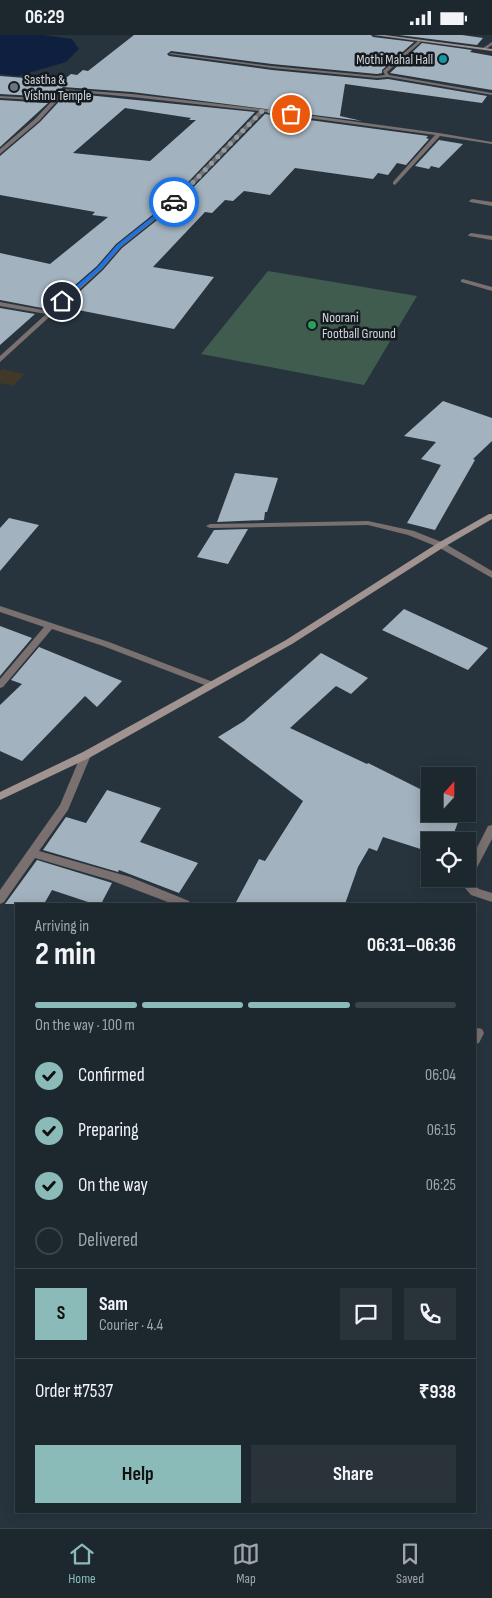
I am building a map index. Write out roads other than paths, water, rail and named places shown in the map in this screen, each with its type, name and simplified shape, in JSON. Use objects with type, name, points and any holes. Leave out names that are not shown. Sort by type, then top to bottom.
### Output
[{"type":"street","points":[[375,35],[492,50]]},
{"type":"street","points":[[388,76],[385,72],[419,42]]},
{"type":"street","points":[[484,49],[492,43]]},
{"type":"street","points":[[171,53],[272,67],[377,77],[388,76],[492,94]]},
{"type":"street","points":[[0,152],[14,141],[65,90],[263,110],[492,143]]},
{"type":"street","points":[[0,97],[55,100]]},
{"type":"street","points":[[0,360],[100,268],[119,246],[173,203],[263,110]]},
{"type":"street","points":[[395,183],[438,134]]},
{"type":"street","points":[[472,201],[492,204]]},
{"type":"street","points":[[471,235],[492,238]]},
{"type":"street","points":[[463,281],[492,289]]},
{"type":"street","points":[[0,304],[49,313]]},
{"type":"street","points":[[0,797],[86,755],[210,684],[289,642],[491,515]]},
{"type":"street","points":[[210,526],[368,523],[411,533],[441,545],[492,575]]},
{"type":"street","points":[[0,609],[210,684]]},
{"type":"street","points":[[0,685],[50,626]]},
{"type":"street","points":[[0,899],[64,807],[86,755]]},
{"type":"street","points":[[476,859],[492,829]]},
{"type":"street","points":[[33,853],[81,866],[164,894],[183,903]]},
{"type":"street","points":[[469,887],[474,892],[492,898]]},
{"type":"water","points":[[0,35],[43,35],[72,39],[79,49],[66,62],[18,76],[0,74]]},
{"type":"place","name":"Mothi Mahal Hall","points":[[443,59]]},
{"type":"place","name":"Sastha & Vishnu Temple","points":[[14,87]]},
{"type":"place","name":"Noorani Football Ground","points":[[312,325]]}]
